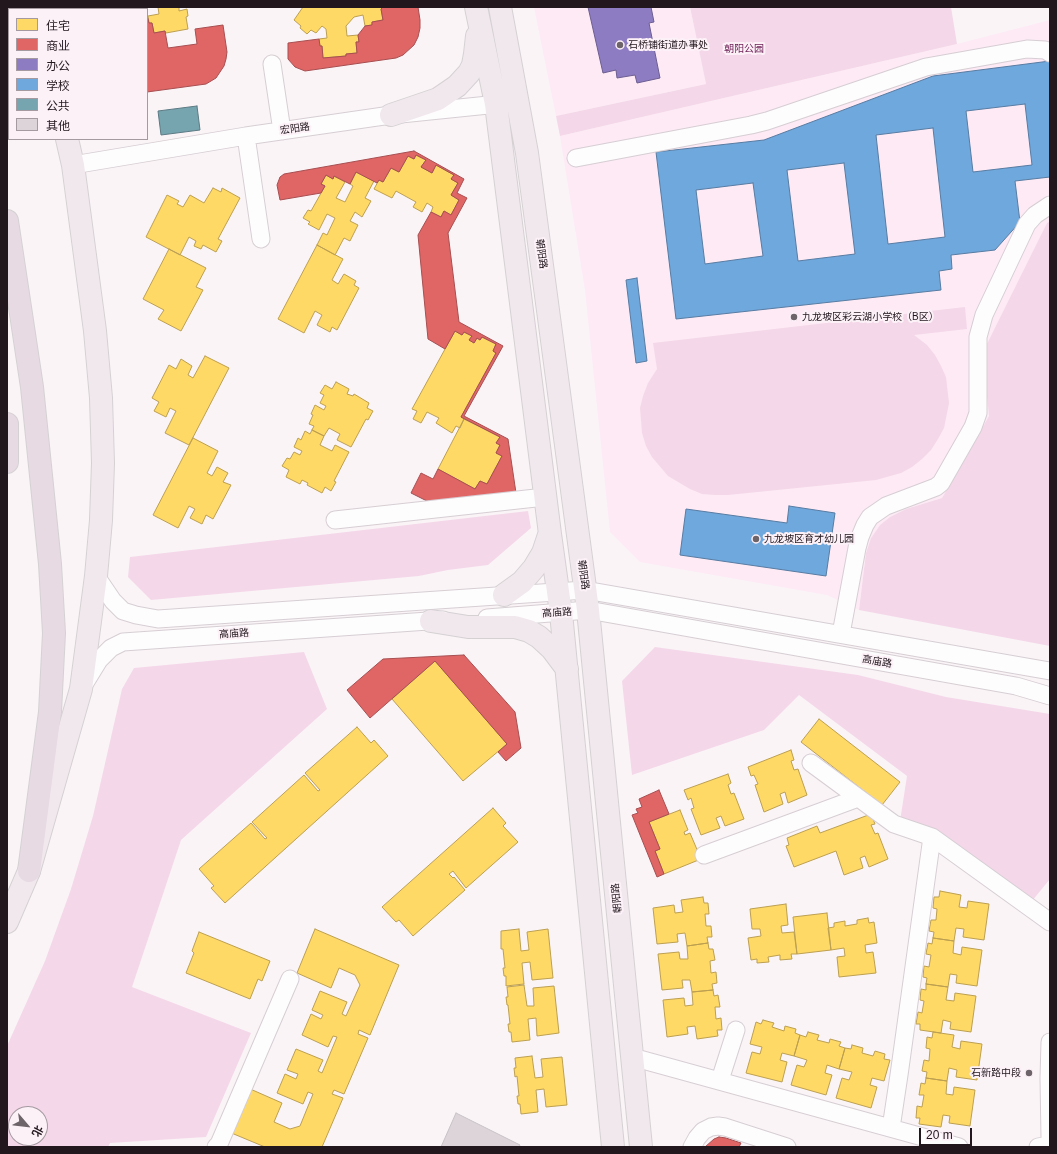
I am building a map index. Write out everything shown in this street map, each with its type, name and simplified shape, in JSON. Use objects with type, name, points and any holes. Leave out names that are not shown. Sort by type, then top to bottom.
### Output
[{"type":"highway","points":[[7,221],[32,387],[50,564],[54,633],[50,712],[29,871]]},
{"type":"highway","points":[[7,424],[7,462]]},
{"type":"main road","name":"朝阳路","points":[[500,7],[527,153],[587,600],[642,1147]]},
{"type":"main road","points":[[478,14],[496,104],[545,497],[560,602],[613,1147]]},
{"type":"main road","points":[[391,115],[438,99],[463,80],[469,73],[476,54],[478,14]]},
{"type":"main road","points":[[7,922],[29,871],[81,689],[96,576],[101,520],[104,463],[101,398],[95,331],[73,165],[67,140]]},
{"type":"main road","points":[[504,595],[522,582],[534,568],[543,553],[550,534]]},
{"type":"main road","points":[[431,621],[468,627],[515,627],[529,631],[539,637],[552,649],[567,669]]},
{"type":"street","points":[[576,158],[756,124],[926,67],[1027,49],[1045,50],[1050,53]]},
{"type":"street","points":[[272,64],[282,131]]},
{"type":"street","name":"宏阳路","points":[[73,165],[246,136],[391,115],[518,103]]},
{"type":"street","points":[[246,136],[261,239]]},
{"type":"street","points":[[841,634],[857,548],[865,525],[870,517],[886,506],[936,487],[941,483],[973,427],[978,413],[978,337],[984,315],[1027,224],[1035,215],[1050,205]]},
{"type":"street","points":[[335,520],[545,497]]},
{"type":"street","name":"高庙路","points":[[96,576],[114,601],[123,610],[136,615],[158,619],[504,595],[560,602]]},
{"type":"street","name":"高庙路","points":[[587,600],[1016,686],[1050,696]]},
{"type":"street","name":"高庙路","points":[[81,689],[99,660],[111,648],[123,642],[431,621],[560,602],[587,600],[841,634],[1050,671]]},
{"type":"street","points":[[1016,686],[1050,693]]},
{"type":"street","points":[[811,762],[894,824],[932,837],[1050,922]]},
{"type":"street","points":[[704,854],[858,798]]},
{"type":"street","points":[[891,1128],[900,1075],[932,837]]},
{"type":"street","points":[[216,1147],[222,1137],[290,979]]},
{"type":"street","points":[[720,1080],[736,1030]]},
{"type":"street","points":[[1050,1042],[1050,1138]]},
{"type":"street","points":[[632,1057],[959,1147]]},
{"type":"street","points":[[692,1147],[697,1138],[703,1132],[711,1127],[718,1126],[787,1147]]},
{"type":"street","points":[[1038,1147],[1050,1145]]},
{"type":"shaded area","name":"石桥铺街道办事处","points":[[534,7],[690,7],[706,84],[556,116]]},
{"type":"shaded area","name":"九龙坡区彩云湖小学校（B区）","points":[[1050,20],[1050,221],[1047,223],[984,367],[989,416],[942,498],[906,509],[890,517],[880,525],[871,538],[866,553],[859,610],[827,595],[640,562],[610,532],[585,290],[560,136],[957,44]]},
{"type":"green space","name":"朝阳公园","points":[[690,7],[951,7],[957,44],[560,136],[556,116],[706,84]]},
{"type":"green space","points":[[1050,221],[1050,646],[859,610],[866,553],[871,538],[880,525],[890,517],[906,509],[942,498],[989,416],[984,367],[987,344],[1047,223]]},
{"type":"green space","points":[[965,307],[967,329],[914,335],[927,345],[941,366],[946,377],[949,403],[944,428],[931,450],[912,467],[901,473],[876,480],[728,495],[702,494],[668,476],[652,457],[646,446],[642,433],[640,408],[648,383],[657,369],[653,343]]},
{"type":"green space","points":[[528,511],[531,528],[488,565],[448,570],[419,576],[151,600],[128,577],[130,557]]},
{"type":"green space","points":[[655,647],[858,675],[946,697],[1050,714],[1050,879],[1032,901],[900,821],[907,776],[799,695],[764,730],[632,775],[622,681]]},
{"type":"green space","points":[[304,652],[327,709],[181,840],[132,987],[251,1033],[206,1137],[110,1143],[108,1147],[7,1147],[7,1046],[45,961],[71,889],[93,816],[122,689],[134,668]]},
{"type":"building: 住宅","points":[[158,7],[179,7],[179,11],[187,9],[188,16],[186,17],[188,29],[166,33],[165,31],[154,33],[152,23],[149,23],[148,16],[159,14]]},
{"type":"building: 住宅","points":[[303,7],[382,7],[383,20],[372,22],[372,25],[365,26],[363,15],[354,17],[346,26],[347,36],[358,35],[359,42],[356,42],[357,53],[346,54],[346,56],[323,58],[322,46],[320,46],[319,39],[327,38],[326,29],[322,26],[316,33],[311,30],[307,34],[300,28],[301,26],[294,20]]},
{"type":"building: 住宅","points":[[416,155],[426,160],[421,167],[432,173],[436,165],[454,175],[451,179],[458,183],[451,195],[459,200],[451,215],[444,211],[441,217],[431,212],[433,207],[427,203],[422,212],[413,207],[416,202],[396,191],[392,198],[374,189],[379,180],[383,182],[391,168],[399,172],[408,156],[414,159]]},
{"type":"building: 住宅","points":[[356,172],[374,181],[365,198],[371,201],[362,217],[355,212],[350,221],[358,225],[350,241],[344,238],[335,255],[317,245],[323,233],[327,235],[335,218],[327,214],[319,230],[308,224],[310,222],[303,218],[308,210],[311,211],[325,186],[321,184],[326,175],[333,179],[334,176],[345,182],[336,198],[345,202],[353,186],[350,184]]},
{"type":"building: 住宅","points":[[213,188],[221,192],[222,188],[240,198],[218,239],[222,241],[216,252],[203,245],[201,249],[194,246],[196,241],[189,237],[180,255],[146,237],[167,195],[179,201],[177,204],[183,207],[190,195],[204,203]]},
{"type":"building: 住宅","points":[[317,245],[343,259],[332,280],[338,284],[344,274],[356,281],[354,285],[359,288],[337,330],[332,327],[330,332],[317,325],[322,315],[315,311],[304,333],[278,319]]},
{"type":"building: 住宅","points":[[169,249],[206,268],[196,287],[203,290],[181,331],[158,319],[164,310],[143,299]]},
{"type":"building: 住宅","points":[[455,331],[462,335],[464,332],[472,336],[469,340],[474,343],[477,338],[480,340],[482,337],[496,344],[493,351],[496,353],[461,417],[464,419],[460,428],[456,426],[452,433],[436,423],[439,418],[427,412],[421,423],[413,419],[417,411],[412,409]]},
{"type":"building: 住宅","points":[[205,356],[229,368],[189,445],[165,433],[176,411],[170,408],[166,417],[154,411],[159,402],[152,398],[169,365],[176,369],[181,359],[192,366],[188,375],[193,378]]},
{"type":"building: 住宅","points":[[336,382],[349,389],[347,394],[353,396],[354,394],[369,403],[367,408],[373,411],[368,420],[366,419],[351,447],[337,440],[340,434],[329,428],[324,436],[312,430],[314,426],[309,424],[315,405],[324,410],[326,406],[320,403],[324,395],[320,393],[325,385],[332,389]]},
{"type":"building: 住宅","points":[[464,419],[500,437],[496,443],[500,445],[496,453],[502,456],[487,484],[480,481],[475,489],[438,469]]},
{"type":"building: 住宅","points":[[312,430],[324,436],[320,445],[332,451],[335,445],[349,452],[334,481],[336,482],[331,491],[325,487],[322,493],[307,485],[308,483],[302,480],[300,484],[286,477],[289,470],[282,466],[287,458],[290,459],[294,452],[300,455],[302,451],[294,447],[298,438],[301,440],[305,431],[310,434]]},
{"type":"building: 住宅","points":[[193,438],[218,451],[207,473],[212,476],[217,467],[228,473],[223,482],[231,485],[213,519],[206,515],[202,524],[190,518],[195,509],[189,506],[178,528],[153,515]]},
{"type":"building: 住宅","points":[[435,661],[507,744],[463,781],[392,699]]},
{"type":"building: 住宅","points":[[819,719],[900,782],[882,805],[801,742]]},
{"type":"building: 住宅","points":[[357,727],[371,743],[374,740],[388,756],[225,903],[211,888],[214,886],[199,869],[251,823],[265,839],[267,838],[252,822],[304,775],[318,791],[320,790],[305,773]]},
{"type":"building: 住宅","points":[[791,750],[794,760],[791,761],[794,770],[798,769],[807,795],[788,803],[785,792],[780,794],[783,804],[764,812],[755,785],[758,784],[754,775],[751,776],[748,767]]},
{"type":"building: 住宅","points":[[728,774],[731,783],[728,785],[731,794],[734,793],[744,819],[725,826],[721,816],[716,818],[720,828],[701,835],[691,809],[694,808],[691,798],[688,800],[684,790]]},
{"type":"building: 住宅","points":[[493,808],[506,823],[503,826],[518,842],[466,888],[453,871],[449,874],[453,878],[454,877],[465,890],[413,936],[399,920],[396,922],[382,907]]},
{"type":"building: 住宅","points":[[680,810],[688,830],[684,832],[685,835],[690,833],[701,859],[664,874],[655,851],[660,849],[649,822]]},
{"type":"building: 住宅","points":[[871,814],[875,824],[871,825],[875,834],[878,833],[888,859],[869,867],[865,856],[860,858],[863,868],[844,875],[836,851],[794,867],[786,846],[789,845],[787,838],[817,826],[820,833]]},
{"type":"building: 住宅","points":[[940,891],[961,895],[959,907],[967,908],[968,901],[989,904],[984,940],[963,937],[964,929],[956,928],[954,941],[933,938],[934,932],[929,931],[931,920],[936,920],[937,909],[933,908],[934,897],[939,897]]},
{"type":"building: 住宅","points":[[703,897],[704,903],[708,903],[709,914],[705,914],[706,926],[711,926],[712,937],[707,937],[708,943],[687,946],[685,933],[677,934],[678,942],[657,944],[653,908],[674,905],[675,913],[683,912],[681,900]]},
{"type":"building: 住宅","points":[[786,904],[788,925],[781,926],[782,933],[794,932],[797,954],[791,954],[792,959],[780,960],[780,955],[768,957],[769,962],[757,963],[757,959],[751,960],[748,938],[761,936],[760,929],[752,929],[750,909]]},
{"type":"building: 住宅","points":[[827,913],[831,950],[797,954],[793,917]]},
{"type":"building: 住宅","points":[[868,918],[869,923],[874,922],[877,943],[865,945],[866,953],[873,952],[876,973],[839,977],[837,957],[845,956],[844,948],[831,950],[828,928],[834,927],[834,923],[845,921],[845,926],[857,924],[857,920]]},
{"type":"building: 住宅","points":[[315,929],[399,965],[370,1035],[359,1030],[358,1034],[368,1038],[344,1094],[334,1090],[332,1094],[343,1098],[322,1147],[265,1147],[229,1132],[248,1088],[282,1103],[274,1122],[290,1129],[300,1126],[313,1094],[308,1092],[303,1104],[277,1093],[285,1074],[296,1079],[298,1074],[287,1070],[296,1049],[323,1060],[318,1071],[322,1073],[337,1037],[333,1036],[328,1047],[302,1035],[311,1014],[321,1019],[323,1015],[312,1010],[320,991],[347,1002],[342,1014],[346,1016],[360,985],[355,975],[339,968],[331,988],[297,973]]},
{"type":"building: 住宅","points":[[519,929],[521,951],[529,950],[527,932],[548,929],[553,978],[532,980],[530,962],[522,963],[524,984],[506,986],[506,976],[504,976],[503,968],[505,968],[503,949],[501,949],[501,931]]},
{"type":"building: 住宅","points":[[199,932],[270,961],[262,981],[258,979],[250,999],[186,973],[194,953],[192,951]]},
{"type":"building: 住宅","points":[[933,938],[954,941],[953,953],[961,955],[962,947],[982,950],[977,986],[956,983],[957,975],[950,974],[948,987],[926,984],[927,978],[923,977],[924,966],[929,967],[931,955],[926,954],[928,943],[932,944]]},
{"type":"building: 住宅","points":[[708,943],[709,949],[713,949],[715,960],[710,961],[711,973],[716,972],[717,983],[712,984],[713,990],[692,992],[690,980],[682,980],[683,988],[662,990],[658,954],[679,952],[680,959],[688,959],[687,946]]},
{"type":"building: 住宅","points":[[926,984],[948,987],[946,1000],[954,1001],[955,993],[976,996],[971,1032],[950,1029],[951,1022],[943,1020],[941,1033],[920,1030],[920,1024],[916,1024],[918,1012],[922,1013],[924,1001],[920,1000],[921,989],[926,990]]},
{"type":"building: 住宅","points":[[524,985],[527,1006],[534,1006],[533,988],[554,986],[559,1033],[537,1036],[536,1018],[528,1019],[530,1040],[512,1042],[508,1024],[510,1024],[506,997],[508,997],[507,987]]},
{"type":"building: 住宅","points":[[713,990],[714,996],[718,995],[720,1007],[715,1007],[716,1019],[721,1018],[722,1030],[717,1030],[718,1036],[697,1039],[695,1026],[687,1027],[688,1034],[667,1037],[663,1000],[684,998],[685,1006],[693,1005],[692,992]]},
{"type":"building: 住宅","points":[[763,1020],[774,1023],[772,1027],[784,1031],[785,1026],[796,1029],[795,1033],[800,1035],[794,1056],[782,1053],[780,1060],[787,1062],[782,1082],[746,1073],[752,1052],[760,1054],[762,1047],[750,1044],[756,1022],[761,1024]]},
{"type":"building: 住宅","points":[[808,1032],[819,1035],[817,1040],[829,1043],[830,1039],[841,1042],[839,1046],[845,1048],[839,1069],[827,1065],[825,1073],[832,1075],[826,1095],[791,1085],[797,1065],[804,1067],[807,1060],[794,1056],[800,1035],[806,1037]]},
{"type":"building: 住宅","points":[[933,1032],[954,1035],[952,1047],[960,1049],[961,1041],[982,1044],[977,1080],[956,1077],[957,1070],[949,1068],[947,1081],[926,1078],[927,1072],[922,1071],[924,1060],[929,1061],[930,1049],[926,1048],[927,1037],[932,1038]]},
{"type":"building: 住宅","points":[[852,1045],[863,1048],[862,1053],[873,1056],[875,1051],[885,1054],[884,1059],[890,1060],[884,1081],[872,1078],[870,1085],[877,1087],[871,1108],[836,1098],[842,1078],[849,1080],[852,1072],[839,1069],[845,1048],[851,1049]]},
{"type":"building: 住宅","points":[[532,1056],[535,1078],[543,1077],[541,1059],[562,1057],[567,1105],[546,1107],[544,1089],[536,1090],[538,1112],[521,1114],[517,1096],[519,1096],[517,1076],[515,1077],[514,1068],[516,1068],[515,1058]]},
{"type":"building: 住宅","points":[[926,1078],[947,1081],[946,1094],[953,1095],[954,1087],[975,1090],[970,1126],[949,1123],[950,1116],[943,1115],[941,1127],[919,1124],[920,1118],[916,1118],[917,1106],[922,1107],[924,1095],[919,1095],[921,1083],[925,1084]]},
{"type":"building: 商业","points":[[382,7],[418,7],[420,28],[418,37],[414,45],[403,55],[396,58],[305,71],[295,67],[288,59],[288,43],[319,39],[320,46],[322,46],[323,58],[346,56],[346,54],[357,53],[356,42],[359,42],[358,35],[365,26],[372,25],[372,22],[383,20]]},
{"type":"building: 商业","points":[[148,19],[149,23],[152,23],[154,33],[165,31],[168,48],[197,44],[195,29],[223,25],[227,52],[224,66],[216,78],[206,84],[148,92]]},
{"type":"building: 商业","points":[[414,151],[464,179],[457,193],[467,198],[448,233],[459,322],[503,346],[464,416],[508,439],[516,493],[429,502],[411,493],[421,473],[433,479],[438,469],[475,489],[480,481],[487,484],[502,456],[496,453],[500,445],[496,443],[500,437],[461,417],[496,353],[493,351],[496,344],[482,337],[480,340],[477,338],[474,343],[469,340],[472,336],[464,332],[462,335],[455,331],[445,349],[428,339],[418,235],[431,212],[441,217],[444,211],[451,215],[459,200],[451,195],[458,183],[451,179],[454,175],[436,165],[432,173],[421,167],[426,160],[416,155],[414,159],[408,156],[399,172],[391,168],[383,182],[379,180],[377,183],[356,172],[350,184],[334,176],[333,179],[326,175],[321,184],[325,186],[321,193],[280,200],[277,185],[280,177],[284,174]]},
{"type":"building: 商业","points":[[464,655],[515,712],[521,748],[506,761],[498,752],[507,744],[435,661],[370,718],[347,690],[383,659]]},
{"type":"building: 商业","points":[[659,790],[669,814],[649,822],[660,849],[655,851],[664,874],[657,877],[632,815],[638,813],[636,809],[642,807],[639,799]]},
{"type":"building: 商业","points":[[719,1137],[741,1143],[739,1147],[705,1147],[714,1139]]},
{"type":"building: 办公","points":[[588,7],[651,7],[654,22],[649,23],[660,78],[637,83],[635,75],[617,78],[616,70],[603,73]]},
{"type":"building: 学校","points":[[1050,61],[1050,177],[1015,181],[1020,222],[995,250],[951,255],[952,269],[939,271],[941,290],[676,319],[656,152],[764,140],[933,76]],"holes":[[[1025,104],[1032,165],[973,172],[966,111]],[[933,128],[945,237],[888,244],[876,135]],[[844,163],[855,254],[798,261],[787,170]],[[753,183],[763,256],[705,264],[696,190]]]},
{"type":"building: 学校","points":[[637,278],[647,361],[636,363],[626,280]]},
{"type":"building: 学校","name":"九龙坡区育才幼儿园","points":[[789,506],[835,513],[826,576],[680,555],[686,509],[787,523]]},
{"type":"building: 公共","points":[[197,106],[200,130],[161,135],[158,111]]},
{"type":"building: 其他","points":[[456,1113],[520,1145],[519,1147],[441,1147]]},
{"type":"place","name":"石桥铺街道办事处","points":[[620,45]]},
{"type":"place","name":"九龙坡区彩云湖小学校（B区）","points":[[794,317]]},
{"type":"place","name":"九龙坡区育才幼儿园","points":[[756,539]]},
{"type":"place","name":"石新路中段","points":[[1029,1073]]}]
